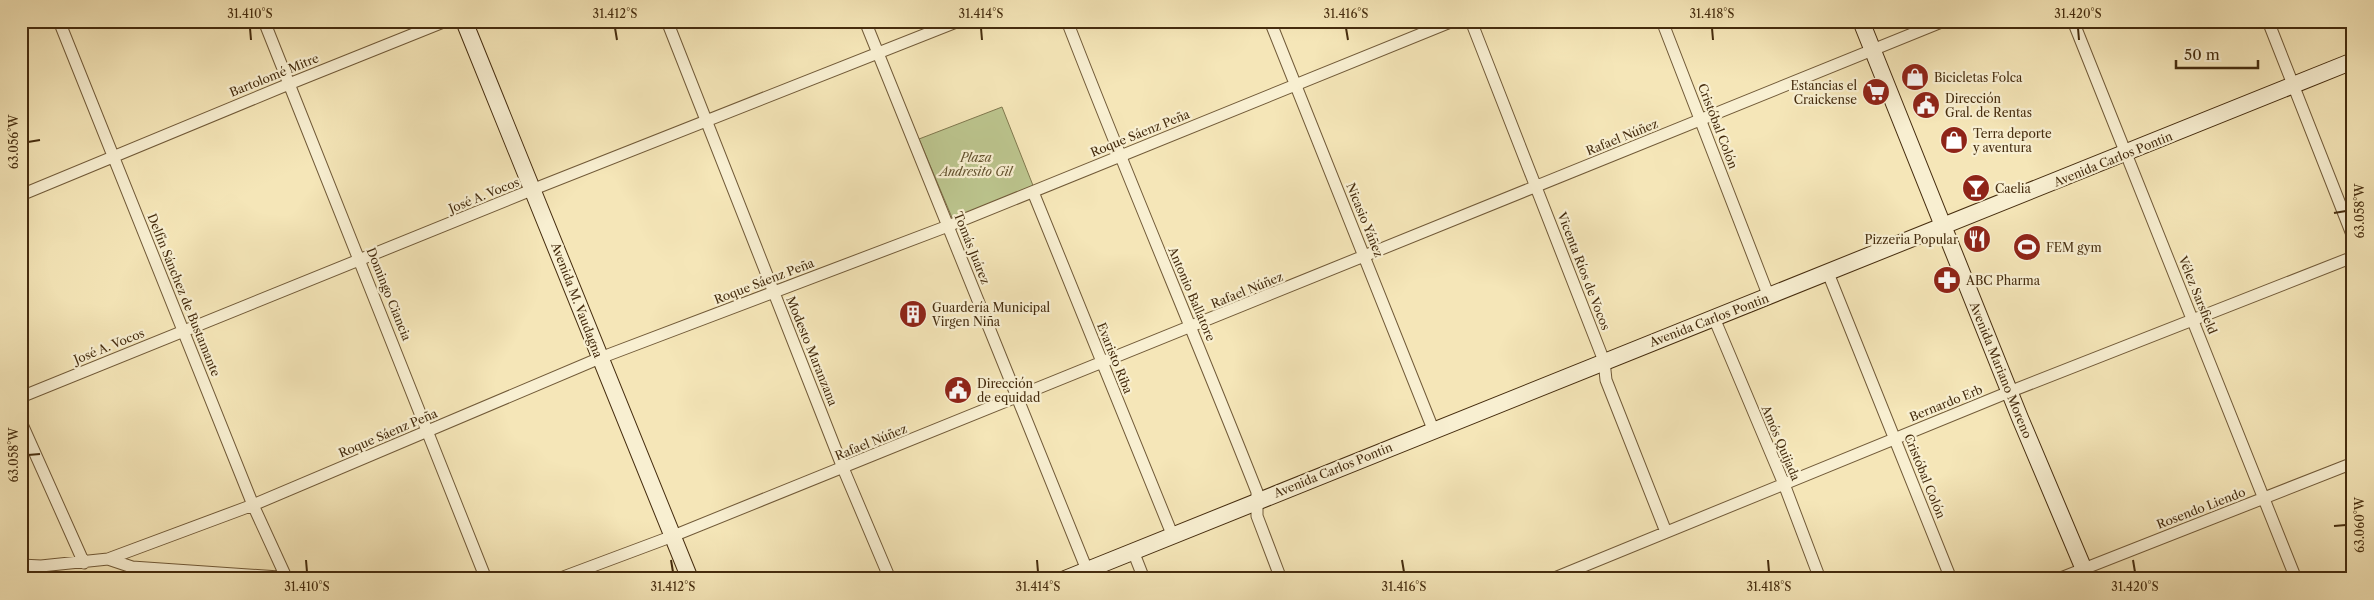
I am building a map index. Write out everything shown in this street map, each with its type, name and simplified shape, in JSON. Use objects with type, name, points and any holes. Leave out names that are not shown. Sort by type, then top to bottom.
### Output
[{"type":"main road","name":"Avenida M. Vaudagna","points":[[464,21],[534,189],[690,579]]},
{"type":"main road","name":"Avenida Mariano Moreno","points":[[1861,21],[2009,392],[2086,574]]},
{"type":"main road","name":"Avenida Carlos Pontin","points":[[1065,579],[1256,500],[1769,297],[2353,61]]},
{"type":"street","name":"Delfín Sánchez de Bustamante","points":[[59,21],[253,505],[286,577]]},
{"type":"street","name":"Domingo Ciancia","points":[[264,21],[486,579]]},
{"type":"street","name":"Bartolomé Mitre","points":[[21,195],[446,21]]},
{"type":"street","name":"Modesto Maranzana","points":[[667,21],[843,468],[890,579]]},
{"type":"street","name":"Tomás Juárez","points":[[865,21],[1087,570]]},
{"type":"street","name":"José A. Vocos","points":[[21,397],[534,189],[878,55],[959,21]]},
{"type":"street","name":"Antonio Ballatore","points":[[1067,21],[1119,157],[1192,327],[1257,492],[1257,516],[1281,579]]},
{"type":"street","name":"Nicasio Yáñez","points":[[1270,21],[1434,429]]},
{"type":"street","name":"Roque Sáenz Peña","points":[[21,565],[40,566],[84,563],[108,559],[253,505],[600,358],[948,226],[1453,21]]},
{"type":"street","name":"Vicenta Ríos de Vocos","points":[[1471,21],[1604,361],[1606,380],[1666,532]]},
{"type":"street","name":"Cristóbal Colón","points":[[1662,21],[1769,297]]},
{"type":"street","name":"Rafael Núñez","points":[[558,579],[673,536],[1019,398],[1944,21]]},
{"type":"street","name":"Vélez Sarsfield","points":[[2073,21],[2296,579]]},
{"type":"street","points":[[2268,21],[2353,237]]},
{"type":"street","name":"Evaristo Riba","points":[[1033,192],[1172,534]]},
{"type":"street","name":"Bernardo Erb","points":[[1552,579],[2009,392],[2353,258]]},
{"type":"street","name":"Cristóbal Colón","points":[[1828,273],[1951,579]]},
{"type":"street","name":"Amós Quijada","points":[[1714,318],[1784,484],[1820,579]]},
{"type":"street","points":[[21,422],[84,563]]},
{"type":"street","name":"Rosendo Liendo","points":[[2058,579],[2086,574],[2264,498],[2353,463]]},
{"type":"street","points":[[1133,551],[1144,579]]},
{"type":"street","points":[[108,559],[132,567],[308,579]]},
{"type":"green space","name":"Plaza Andresito Gil","points":[[1002,107],[1034,188],[953,220],[919,139]]},
{"type":"place","name":"Bicicletas Folca","points":[[1915,77]]},
{"type":"place","name":"Estancias el Craickense","points":[[1876,92]]},
{"type":"place","name":"Dirección Gral. de Rentas","points":[[1926,105]]},
{"type":"place","name":"Terra deporte y aventura","points":[[1954,140]]},
{"type":"place","name":"Caelia","points":[[1976,188]]},
{"type":"place","name":"Pizzeria Popular","points":[[1977,239]]},
{"type":"place","name":"FEM gym","points":[[2027,247]]},
{"type":"place","name":"ABC Pharma","points":[[1947,280]]},
{"type":"place","name":"Guardería Municipal Virgen Niña","points":[[913,314]]},
{"type":"place","name":"Dirección de equidad","points":[[958,390]]}]
